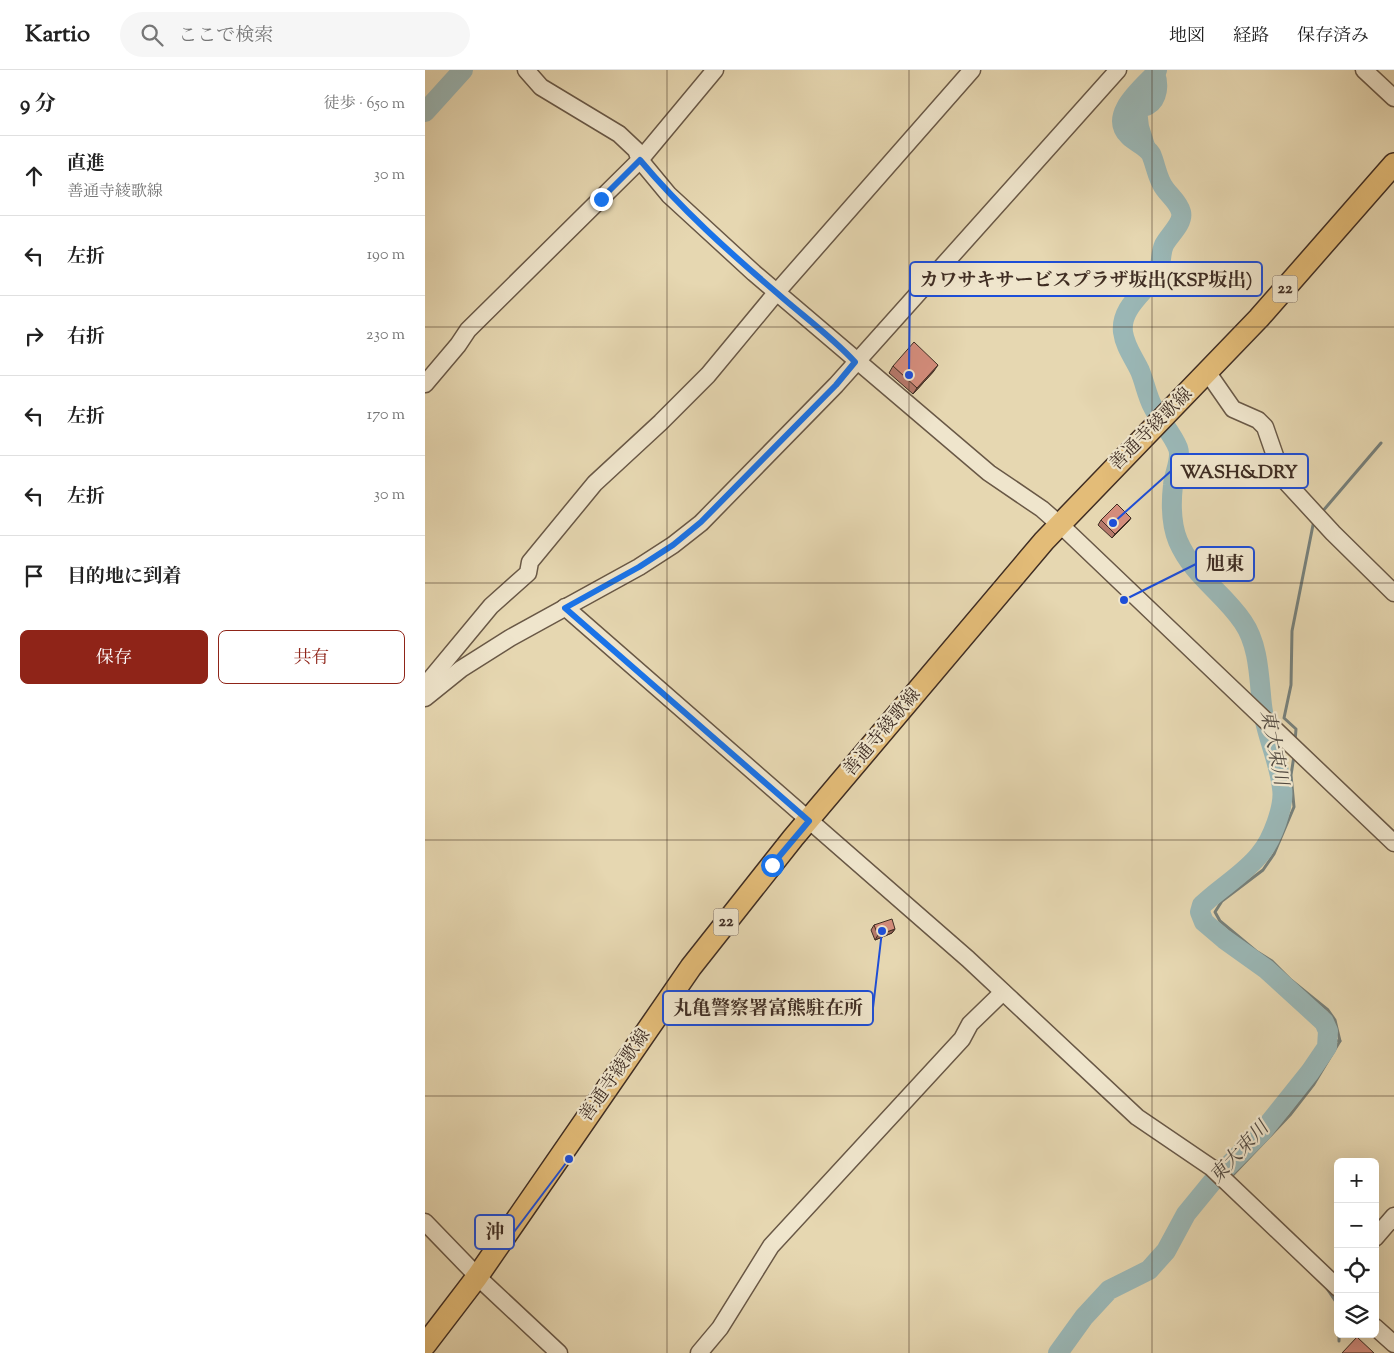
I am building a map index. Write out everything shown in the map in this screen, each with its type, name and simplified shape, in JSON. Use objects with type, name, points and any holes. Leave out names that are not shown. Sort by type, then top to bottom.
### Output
[{"type":"main road","name":"善通寺綾歌線","points":[[425,1345],[477,1277],[691,967],[809,821],[1059,525],[1208,373],[1259,318],[1394,164]]},
{"type":"street","points":[[526,70],[541,87],[619,134],[636,150],[640,160],[669,195],[776,293],[855,362],[989,473],[1059,525],[1253,706],[1394,843]]},
{"type":"street","points":[[425,384],[458,345],[468,330],[640,160],[715,70]]},
{"type":"street","points":[[425,694],[428,682],[491,606],[528,573],[529,562],[595,483],[661,422],[708,375],[776,293],[972,70]]},
{"type":"street","points":[[425,698],[461,669],[510,638],[639,567],[673,545],[701,522],[836,385],[1118,70]]},
{"type":"street","points":[[1365,70],[1394,98]]},
{"type":"street","points":[[1208,373],[1233,408],[1258,420],[1265,427],[1284,478],[1333,534],[1394,593]]},
{"type":"street","points":[[565,608],[1003,992],[1137,1117],[1212,1168],[1334,1282]]},
{"type":"street","points":[[699,1353],[720,1328],[771,1246],[962,1039],[970,1024],[1003,992]]},
{"type":"street","points":[[1379,1233],[1394,1216]]},
{"type":"street","points":[[425,1222],[477,1277],[559,1353]]},
{"type":"street","points":[[1379,1331],[1394,1344]]},
{"type":"building","points":[[914,342],[938,365],[917,388],[893,366]]},
{"type":"building","points":[[1117,504],[1131,518],[1115,534],[1101,520]]},
{"type":"building","points":[[892,919],[895,929],[878,935],[874,925]]},
{"type":"building","points":[[1358,1338],[1374,1353],[1342,1353]]},
{"type":"waterway","points":[[425,112],[463,70]]},
{"type":"waterway","name":"東大束川","points":[[1058,1353],[1084,1317],[1109,1290],[1149,1270],[1166,1251],[1186,1214],[1213,1181],[1262,1132],[1310,1072],[1327,1047],[1328,1031],[1324,1022],[1266,969],[1204,922],[1200,912],[1202,905],[1249,866],[1265,848],[1280,813],[1282,788],[1264,715],[1257,662],[1252,641],[1243,622],[1235,611],[1200,574],[1184,553],[1178,541],[1174,528],[1172,506],[1172,492],[1179,457],[1178,448],[1151,403],[1140,371],[1128,348],[1123,332],[1123,323],[1126,315],[1135,300],[1158,272],[1164,245],[1178,225],[1181,216],[1178,206],[1160,181],[1151,154],[1129,136],[1122,120],[1124,111],[1129,103],[1157,70]]},
{"type":"waterway","points":[[1145,146],[1139,127],[1137,110],[1148,105],[1154,99],[1157,87],[1155,74]]},
{"type":"waterway","points":[[1322,512],[1381,443]]},
{"type":"waterway","points":[[1295,742],[1296,729],[1284,718],[1291,685],[1292,631],[1315,521]]},
{"type":"waterway","points":[[1230,1178],[1290,1115],[1314,1084],[1340,1041],[1335,1020],[1328,1010],[1291,980],[1272,961],[1256,951],[1220,921],[1215,912],[1222,901],[1263,870],[1274,854],[1294,807],[1291,775],[1294,756]]},
{"type":"waterway","points":[[1328,1040],[1340,1041]]},
{"type":"waterway","points":[[1213,1181],[1222,1188]]},
{"type":"waterway","points":[[1326,1287],[1334,1299]]},
{"type":"place","name":"カワサキサービスプラザ坂出(KSP坂出)","points":[[909,375]]},
{"type":"place","name":"WASH&DRY","points":[[1113,523]]},
{"type":"place","name":"旭東","points":[[1124,600]]},
{"type":"place","name":"丸亀警察署富熊駐在所","points":[[882,931]]},
{"type":"place","name":"沖","points":[[569,1159]]},
{"type":"route","points":[[601,199],[640,160],[669,195],[754,274],[838,344],[855,362],[836,385],[701,522],[673,545],[639,567],[565,608],[573,617],[809,821],[772,865]]}]
